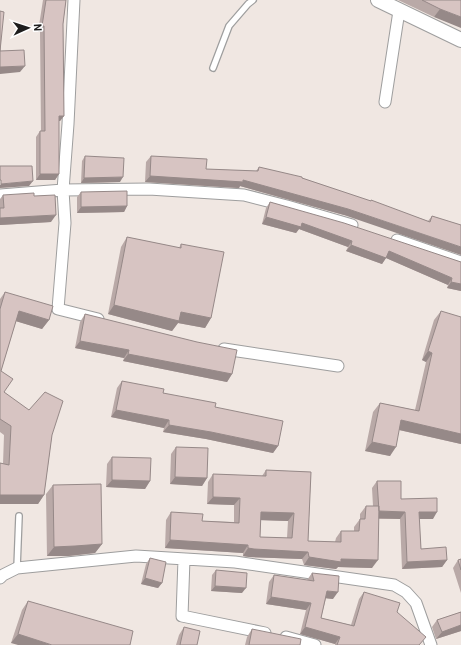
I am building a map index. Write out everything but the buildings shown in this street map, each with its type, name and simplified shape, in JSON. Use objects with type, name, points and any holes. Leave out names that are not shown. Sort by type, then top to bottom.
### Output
[{"type":"street","points":[[74,0],[63,190],[65,223],[58,309],[110,322]]},
{"type":"street","points":[[378,0],[398,11],[461,40]]},
{"type":"street","points":[[385,102],[398,11]]},
{"type":"street","points":[[0,195],[63,190],[149,189],[244,195],[287,206],[365,230]]},
{"type":"street","points":[[387,237],[461,262]]},
{"type":"street","points":[[213,347],[338,366]]},
{"type":"street","points":[[0,578],[2,575],[17,568],[136,556],[235,562],[394,585],[406,592],[416,603],[431,645]]},
{"type":"street","points":[[184,559],[182,616],[288,638],[314,645]]},
{"type":"lane","points":[[213,68],[229,26],[253,0]]},
{"type":"lane","points":[[17,568],[19,516]]}]
